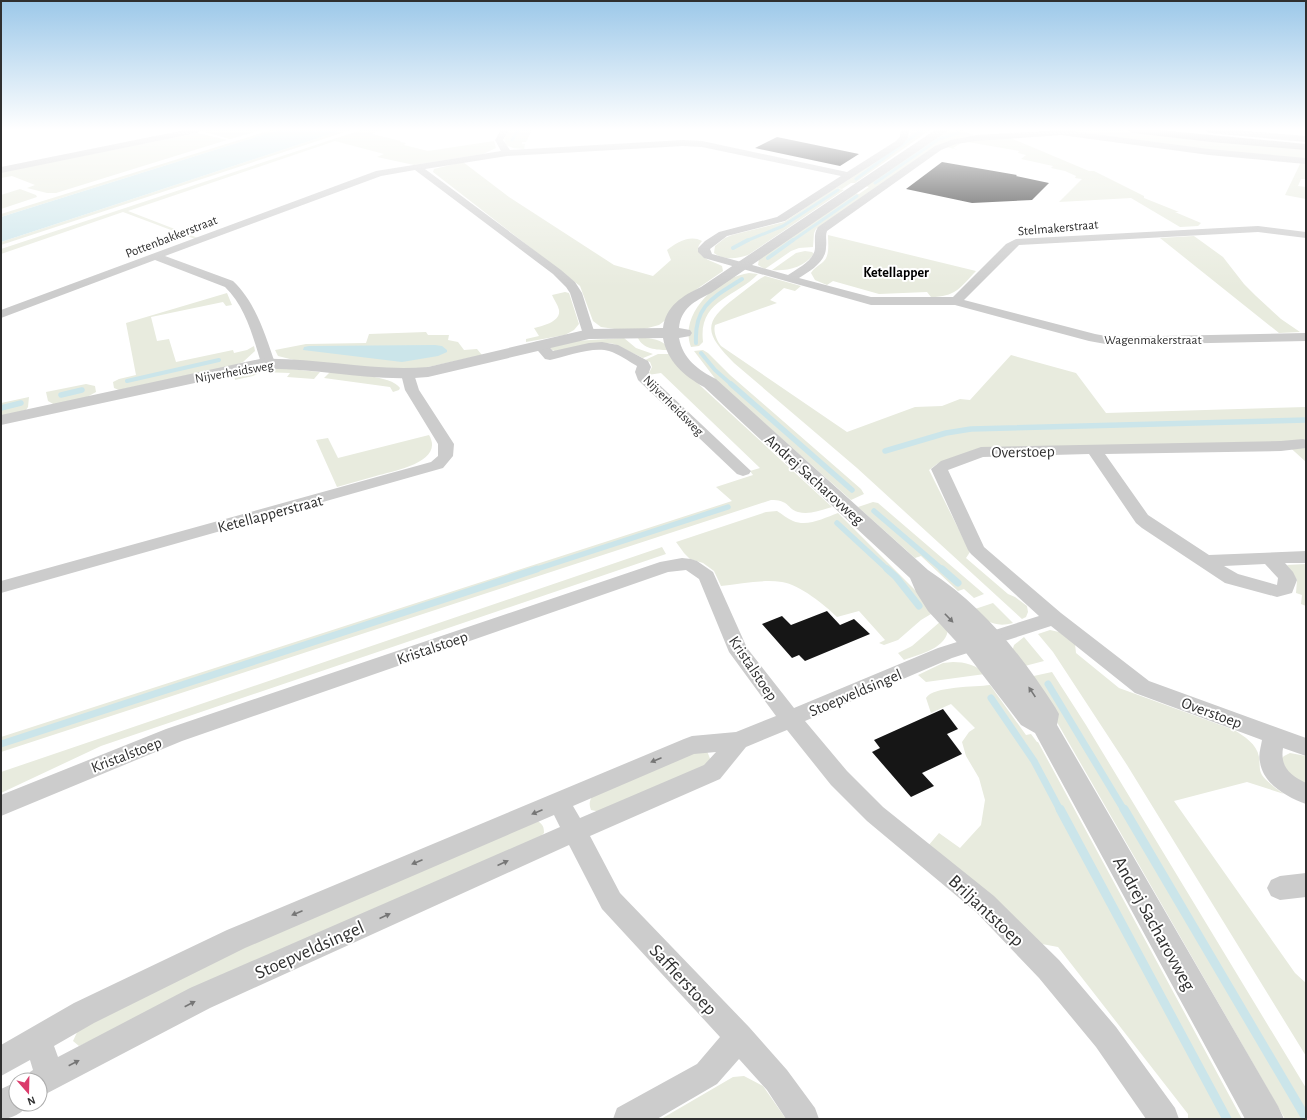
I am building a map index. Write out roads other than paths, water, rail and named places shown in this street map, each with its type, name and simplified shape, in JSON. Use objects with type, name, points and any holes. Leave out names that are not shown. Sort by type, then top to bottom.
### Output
[{"type":"street","name":"Pottenbakkerstraat","points":[[1,314],[353,182]]},
{"type":"street","points":[[437,182],[557,272],[571,285],[580,302],[589,334]]},
{"type":"street","points":[[837,182],[781,219],[723,234],[708,243],[704,248],[704,252],[708,256],[871,301],[956,301]]},
{"type":"street","name":"Andrej Sacharovweg","points":[[864,182],[706,290],[690,309],[677,333],[672,348],[682,363],[699,379],[710,383],[920,575],[927,592],[932,599],[981,640],[1030,718],[1044,726],[1265,1119]]},
{"type":"street","points":[[790,278],[817,259],[821,249],[820,233],[822,229],[889,182]]},
{"type":"street","name":"Stelmakerstraat","points":[[956,301],[1010,246],[1016,242],[1258,229],[1306,235]]},
{"type":"street","points":[[155,256],[228,284],[238,293],[264,348],[268,363]]},
{"type":"street","name":"Wagenmakerstraat","points":[[956,301],[1094,338],[1111,341],[1306,336]]},
{"type":"street","name":"Nijverheidsweg","points":[[1,420],[268,363],[286,363],[390,375],[408,374],[428,372],[589,334],[677,333]]},
{"type":"street","name":"Nijverheidsweg","points":[[540,345],[550,356],[595,346],[609,347],[643,364],[644,367],[641,375],[743,471]]},
{"type":"street","name":"Ketellapperstraat","points":[[1,587],[437,465],[445,459],[448,452],[446,444],[412,390],[408,374]]},
{"type":"street","name":"Overstoep","points":[[1303,444],[1281,446],[981,452],[939,469],[977,550],[1054,618],[1142,687],[1274,734],[1306,747]]},
{"type":"street","points":[[1094,450],[1142,519],[1232,579],[1277,591],[1285,589],[1288,580],[1287,576],[1269,558]]},
{"type":"street","points":[[1206,562],[1214,560],[1306,557]]},
{"type":"street","name":"Kristalstoep","points":[[1,806],[174,735],[666,566],[682,564],[698,568],[707,576],[739,652],[791,719]]},
{"type":"street","points":[[981,640],[1054,618]]},
{"type":"street","name":"Stoepveldsingel","points":[[1,1060],[84,1013],[236,939],[692,745],[738,741],[912,666],[981,640]]},
{"type":"street","name":"Briljantstoep","points":[[791,719],[839,778],[875,814],[985,904],[1050,969],[1106,1037],[1164,1119]]},
{"type":"street","points":[[1274,734],[1271,762],[1275,770],[1293,787],[1306,794]]},
{"type":"street","name":"Stoepveldsingel","points":[[48,1077],[200,998],[712,772],[738,741]]},
{"type":"street","points":[[559,802],[574,832]]},
{"type":"street","name":"Saffierstoep","points":[[574,832],[611,901],[739,1037],[777,1080],[804,1119]]},
{"type":"street","points":[[1280,888],[1306,885]]},
{"type":"street","points":[[628,1119],[707,1074],[739,1037]]},
{"type":"street","name":"Stoepveldsingel","points":[[37,1040],[44,1072]]},
{"type":"water","points":[[112,182],[183,182],[1,242],[1,217]]},
{"type":"water","points":[[309,346],[442,346],[447,350],[447,352],[438,356],[402,362],[303,350],[304,347]]},
{"type":"waterway","points":[[747,241],[783,226],[838,190]]},
{"type":"waterway","points":[[792,241],[857,196]]},
{"type":"waterway","points":[[768,258],[793,240]]},
{"type":"waterway","points":[[733,248],[747,241]]},
{"type":"waterway","points":[[696,343],[696,330],[702,311],[715,297],[742,279]]},
{"type":"waterway","points":[[701,353],[715,370],[732,385]]},
{"type":"waterway","points":[[127,381],[219,360]]},
{"type":"waterway","points":[[731,384],[852,490]]},
{"type":"waterway","points":[[61,395],[82,390]]},
{"type":"waterway","points":[[1,408],[21,403]]},
{"type":"waterway","points":[[885,451],[946,433],[971,429],[1306,420]]},
{"type":"waterway","points":[[534,570],[728,507]]},
{"type":"waterway","points":[[874,511],[943,570]]},
{"type":"waterway","points":[[837,523],[888,570]]},
{"type":"waterway","points":[[1,744],[537,569]]},
{"type":"waterway","points":[[887,569],[896,577],[919,606]]},
{"type":"waterway","points":[[942,569],[958,583]]},
{"type":"waterway","points":[[1048,684],[1124,810]]},
{"type":"waterway","points":[[991,698],[1034,761],[1060,810]]},
{"type":"waterway","points":[[1060,809],[1227,1119]]},
{"type":"waterway","points":[[1124,809],[1306,1118]]},
{"type":"district","name":"Ketellapper","points":[[896,272]]}]
